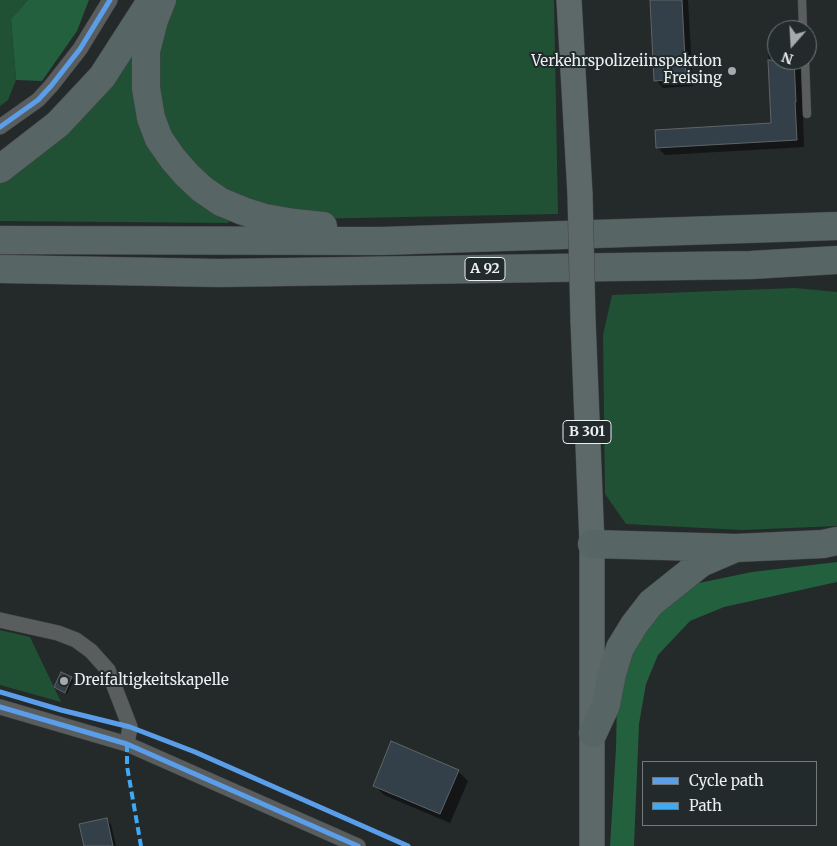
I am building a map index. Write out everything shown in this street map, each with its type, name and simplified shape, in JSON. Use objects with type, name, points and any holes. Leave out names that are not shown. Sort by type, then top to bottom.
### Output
[{"type":"highway","points":[[0,169],[58,124],[102,77],[152,0]]},
{"type":"highway","points":[[162,0],[154,20],[146,51],[146,88],[151,118],[159,139],[187,175],[221,202],[242,211],[265,218],[294,223],[348,228],[382,241]]},
{"type":"highway","name":"A 92","points":[[0,240],[382,241],[837,226]]},
{"type":"highway","name":"A 92","points":[[0,269],[219,273],[751,265],[837,260]]},
{"type":"highway","points":[[751,265],[779,275],[837,277]]},
{"type":"highway","points":[[592,544],[736,548],[823,544],[837,541]]},
{"type":"highway","points":[[593,733],[606,705],[612,674],[620,648],[634,625],[651,603],[701,564],[736,548]]},
{"type":"main road","name":"B 301","points":[[569,0],[580,194],[592,544],[592,846]]},
{"type":"street","points":[[0,127],[33,104],[51,86],[80,49],[110,0]]},
{"type":"street","points":[[0,620],[58,633],[76,640],[91,651],[108,670],[130,727],[127,744]]},
{"type":"street","points":[[0,707],[127,744],[358,846]]},
{"type":"lane","points":[[802,0],[803,20]]},
{"type":"lane","points":[[805,70],[807,114]]},
{"type":"green space","points":[[0,0],[28,0],[11,19],[16,80],[8,100],[0,106]]},
{"type":"green space","points":[[28,0],[89,0],[77,31],[42,81],[16,80],[11,19]]},
{"type":"green space","points":[[172,0],[554,0],[558,214],[304,219],[259,211],[199,179],[160,119],[155,45]]},
{"type":"green space","points":[[142,25],[132,72],[141,116],[160,161],[188,195],[230,219],[228,223],[0,221],[0,178]]},
{"type":"green space","points":[[795,288],[837,292],[837,526],[742,530],[626,524],[605,494],[603,335],[612,295]]},
{"type":"green space","points":[[837,562],[837,582],[724,607],[690,621],[658,655],[646,684],[639,724],[634,846],[610,846],[617,701],[626,666],[640,640],[661,613],[681,593],[699,583],[752,572]]},
{"type":"green space","points":[[0,630],[30,637],[61,702],[0,685]]},
{"type":"building","points":[[650,0],[682,0],[686,79],[654,81]]},
{"type":"building","points":[[768,70],[794,70],[797,140],[656,148],[655,130],[771,123]]},
{"type":"building","name":"Dreifaltigkeitskapelle","points":[[61,672],[72,677],[65,693],[54,687]]},
{"type":"building","points":[[391,741],[459,770],[440,814],[373,786]]},
{"type":"building","points":[[107,818],[113,846],[84,846],[79,824]]},
{"type":"marked path","points":[[127,744],[127,766],[141,846]]},
{"type":"cycle path","points":[[0,127],[38,100],[51,86],[80,49],[110,0]]},
{"type":"cycle path","points":[[0,692],[61,710],[130,727],[195,752],[408,846]]},
{"type":"cycle path","points":[[0,707],[127,744],[358,846]]},
{"type":"place","name":"Verkehrspolizeiinspektion Freising","points":[[732,71]]},
{"type":"place","name":"Dreifaltigkeitskapelle","points":[[64,681]]}]
